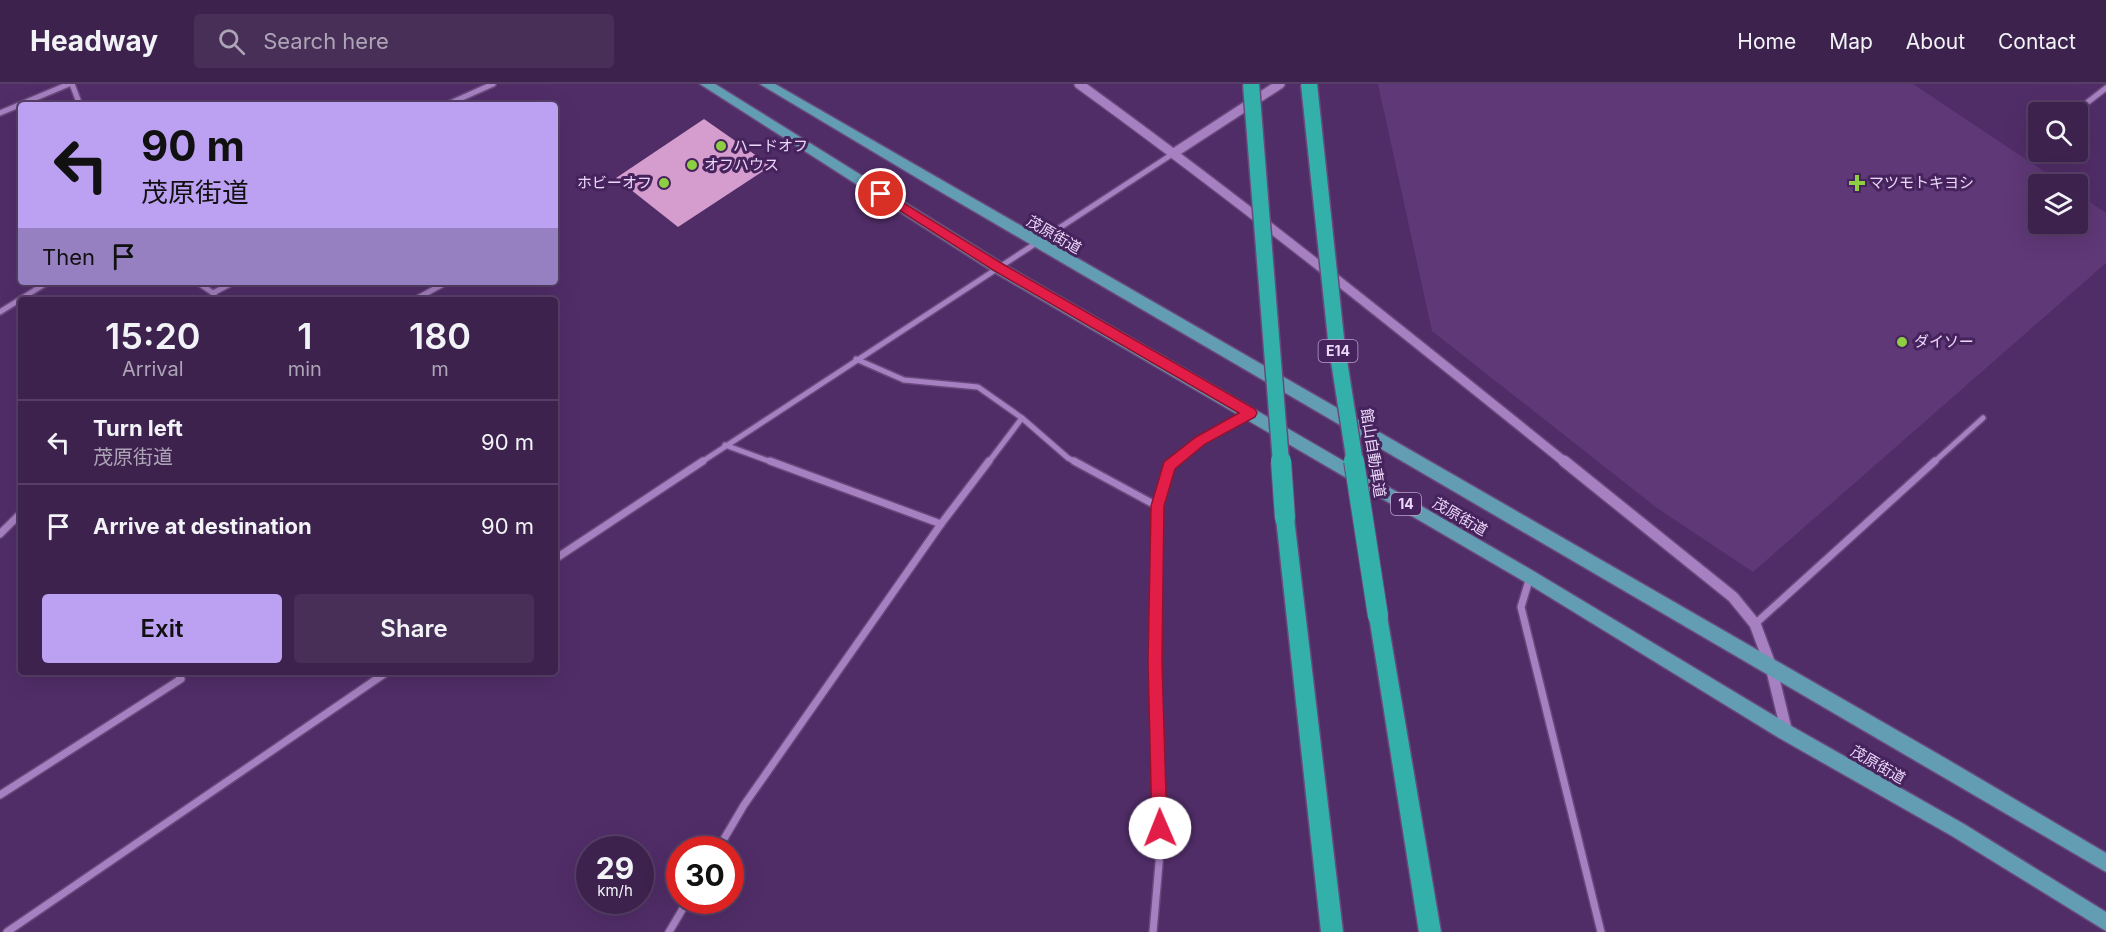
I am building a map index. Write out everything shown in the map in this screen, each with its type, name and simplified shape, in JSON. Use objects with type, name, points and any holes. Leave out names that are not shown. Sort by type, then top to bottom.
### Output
[{"type":"highway","points":[[1251,84],[1285,518],[1332,932]]},
{"type":"highway","name":"館山自動車道","points":[[1309,84],[1337,348],[1430,932]]},
{"type":"main road","name":"茂原街道","points":[[706,84],[997,267],[1530,576],[1787,733],[1958,830],[2106,922]]},
{"type":"main road","name":"茂原街道","points":[[766,84],[1035,243],[2106,863]]},
{"type":"street","points":[[28,102],[71,84],[79,102]]},
{"type":"street","points":[[453,102],[493,84]]},
{"type":"street","points":[[558,557],[856,359],[1280,84]]},
{"type":"street","points":[[1084,85],[1411,338],[1733,597],[1755,624],[1771,668],[1787,733]]},
{"type":"street","points":[[2088,102],[2106,88]]},
{"type":"street","points":[[0,114],[18,106]]},
{"type":"street","points":[[24,297],[43,285]]},
{"type":"street","points":[[201,285],[215,297]]},
{"type":"street","points":[[213,293],[228,285]]},
{"type":"street","points":[[420,297],[442,285]]},
{"type":"street","points":[[0,312],[18,301]]},
{"type":"street","points":[[856,359],[904,380],[978,387],[1022,418],[1068,458],[1157,506]]},
{"type":"street","points":[[1153,932],[1160,852],[1155,662],[1157,506],[1169,466],[1200,441],[1250,413]]},
{"type":"street","points":[[726,836],[744,805],[941,524],[1022,418]]},
{"type":"street","points":[[1755,624],[1983,418]]},
{"type":"street","points":[[725,445],[941,524]]},
{"type":"street","points":[[0,534],[18,516]]},
{"type":"street","points":[[1530,576],[1521,607],[1600,932]]},
{"type":"street","points":[[0,795],[181,680],[178,675]]},
{"type":"street","points":[[7,932],[383,675]]},
{"type":"street","points":[[669,932],[680,914]]},
{"type":"shaded area","points":[[1378,84],[1913,84],[2048,174],[2028,174],[2028,234],[2088,234],[2088,201],[2106,213],[2106,263],[1753,572],[1657,508],[1432,331]]},
{"type":"building","points":[[704,119],[771,166],[678,227],[616,178]]},
{"type":"place","name":"ハードオフ","points":[[721,146]]},
{"type":"place","name":"オフハウス","points":[[692,165]]},
{"type":"place","name":"ホビーオフ","points":[[664,183]]},
{"type":"place","name":"マツモトキヨシ","points":[[1857,183]]},
{"type":"place","name":"ダイソー","points":[[1902,342]]},
{"type":"route","points":[[881,194],[997,267],[1250,413],[1200,441],[1169,466],[1157,506],[1155,662],[1160,828]]}]
